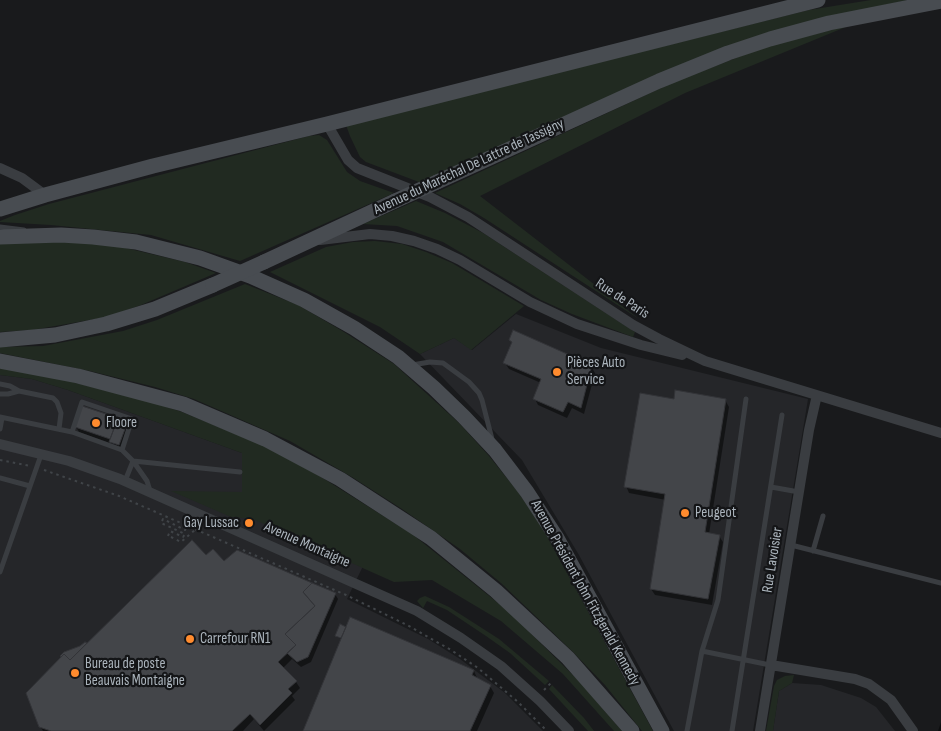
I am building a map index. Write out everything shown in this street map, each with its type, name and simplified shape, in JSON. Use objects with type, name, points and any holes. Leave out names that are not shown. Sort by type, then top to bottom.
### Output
[{"type":"main road","points":[[4,208],[153,166],[818,0]]},
{"type":"main road","name":"Avenue du Maréchal De Lattre de Tassigny","points":[[0,340],[55,335],[98,326],[155,309],[264,262],[644,87],[728,53],[829,23],[941,1]]},
{"type":"main road","name":"Avenue Président John Fitzgerald Kennedy","points":[[0,237],[93,236],[144,244],[183,253],[230,268],[288,292],[329,313],[370,338],[408,366],[464,417],[506,463],[527,492],[557,538],[662,731]]},
{"type":"main road","points":[[0,361],[78,376],[183,404],[248,431],[333,475],[414,526],[466,565],[568,658],[632,731]]},
{"type":"street","name":"Rue de Paris","points":[[327,124],[348,160],[357,168],[436,200],[468,216],[646,332],[705,361],[941,433]]},
{"type":"street","points":[[0,168],[22,178],[45,195]]},
{"type":"street","points":[[303,243],[360,234],[392,236],[414,241],[449,255],[542,308],[577,324],[705,361]]},
{"type":"street","name":"Rue Lavoisier","points":[[760,731],[809,430],[817,395]]},
{"type":"street","name":"Avenue Montaigne","points":[[0,444],[89,467],[125,481],[428,617],[500,666],[540,701],[569,731]]},
{"type":"street","points":[[771,665],[855,679],[869,684],[891,700],[914,731]]},
{"type":"lane","points":[[0,227],[61,235]]},
{"type":"lane","points":[[408,366],[430,362],[443,363],[474,387],[482,400],[492,440],[506,463]]},
{"type":"lane","points":[[0,384],[55,400],[62,413],[58,429]]},
{"type":"lane","points":[[0,394],[19,391]]},
{"type":"lane","points":[[686,731],[702,651],[718,600],[746,399]]},
{"type":"lane","points":[[72,432],[82,402],[132,419],[122,450]]},
{"type":"lane","points":[[732,731],[782,415]]},
{"type":"lane","points":[[0,429],[1,418],[72,432],[122,450],[133,461],[146,481],[150,492]]},
{"type":"lane","points":[[0,572],[42,454]]},
{"type":"lane","points":[[133,461],[240,472]]},
{"type":"lane","points":[[125,481],[133,461]]},
{"type":"lane","points":[[0,478],[30,486]]},
{"type":"lane","points":[[771,487],[799,492]]},
{"type":"lane","points":[[813,551],[824,516]]},
{"type":"lane","points":[[790,545],[941,583]]},
{"type":"lane","points":[[702,651],[771,665]]},
{"type":"path","points":[[0,460],[36,467],[119,496],[346,594],[429,636],[451,650],[484,673],[518,702],[547,731]]},
{"type":"path","points":[[188,526],[186,530],[163,519],[161,523],[185,534],[183,537],[170,531],[170,537],[181,542],[196,529]]},
{"type":"shaded area","points":[[871,0],[908,0],[826,18],[419,182],[366,162],[360,157],[346,125],[809,10]]},
{"type":"shaded area","points":[[853,24],[685,93],[480,196],[639,319],[484,218],[460,204],[435,193],[674,82],[762,48]]},
{"type":"shaded area","points":[[319,135],[327,140],[347,172],[360,181],[394,193],[240,261],[151,235],[0,222],[49,204],[309,136]]},
{"type":"shaded area","points":[[416,201],[445,213],[483,233],[635,332],[633,337],[541,300],[443,242],[397,226],[363,224]]},
{"type":"shaded area","points":[[375,241],[402,244],[452,263],[524,306],[471,350],[454,338],[420,354],[380,327],[270,272],[326,247],[353,242]]},
{"type":"shaded area","points":[[80,242],[117,246],[185,262],[216,273],[141,305],[107,317],[32,330],[0,332],[0,243]]},
{"type":"shaded area","points":[[245,284],[298,305],[394,364],[459,423],[518,492],[542,527],[653,731],[642,731],[605,685],[572,651],[501,583],[460,549],[352,477],[290,441],[194,399],[155,387],[90,371],[0,353],[0,347],[43,346],[123,331],[157,320]]},
{"type":"shaded area","points":[[516,314],[601,348],[808,399],[753,731],[674,731],[579,555],[522,460],[420,354],[454,338],[472,350]]},
{"type":"shaded area","points":[[0,368],[49,376],[182,412],[270,448],[321,477],[412,534],[508,611],[578,680],[622,731],[614,731],[563,674],[501,621],[432,580],[394,582],[253,519],[231,517],[171,491],[242,492],[242,453],[68,390],[32,379],[0,375]]},
{"type":"shaded area","points":[[0,375],[32,379],[68,390],[242,453],[381,529],[347,599],[428,639],[460,659],[505,693],[543,731],[0,731]]},
{"type":"shaded area","points":[[425,596],[449,607],[499,639],[549,681],[545,685],[510,653],[447,610],[427,601],[423,608],[417,601]]},
{"type":"shaded area","points":[[794,675],[792,683],[779,691],[773,731],[766,731],[774,686],[777,680],[785,676]]},
{"type":"shaded area","points":[[792,683],[821,685],[861,698],[876,707],[895,731],[773,731],[779,691]]},
{"type":"shaded area","points":[[552,685],[594,731],[588,731],[549,689]]},
{"type":"building","name":"Pièces Auto Service","points":[[513,330],[592,365],[581,408],[568,402],[563,412],[533,399],[541,379],[503,363],[512,342],[509,340]]},
{"type":"building","name":"Peugeot","points":[[675,390],[726,399],[705,532],[720,535],[708,599],[650,589],[665,494],[624,487],[640,393],[674,399]]},
{"type":"building","name":"Floore","points":[[82,406],[118,418],[110,439],[75,427]]},
{"type":"building","points":[[118,418],[128,421],[119,445],[109,442]]},
{"type":"building","name":"Carrefour RN1","points":[[192,540],[206,555],[213,549],[224,561],[237,550],[312,583],[303,592],[315,606],[285,634],[296,645],[278,662],[297,681],[288,689],[292,693],[260,725],[250,714],[232,731],[51,731],[39,727],[26,693],[64,654],[70,660]]},
{"type":"building","points":[[312,583],[336,593],[308,657],[297,662],[287,653],[296,645],[285,634],[315,606],[303,592]]},
{"type":"building","points":[[350,617],[474,670],[472,675],[491,685],[470,731],[303,731]]},
{"type":"building","points":[[340,624],[346,627],[341,638],[335,636]]},
{"type":"building","points":[[85,642],[87,643],[70,660],[64,654],[60,656],[64,652]]},
{"type":"place","name":"Pièces Auto Service","points":[[557,372]]},
{"type":"place","name":"Floore","points":[[96,423]]},
{"type":"place","name":"Peugeot","points":[[685,513]]},
{"type":"place","name":"Gay Lussac","points":[[249,523]]},
{"type":"place","name":"Carrefour RN1","points":[[190,639]]},
{"type":"place","name":"Bureau de poste Beauvais Montaigne","points":[[75,673]]}]
